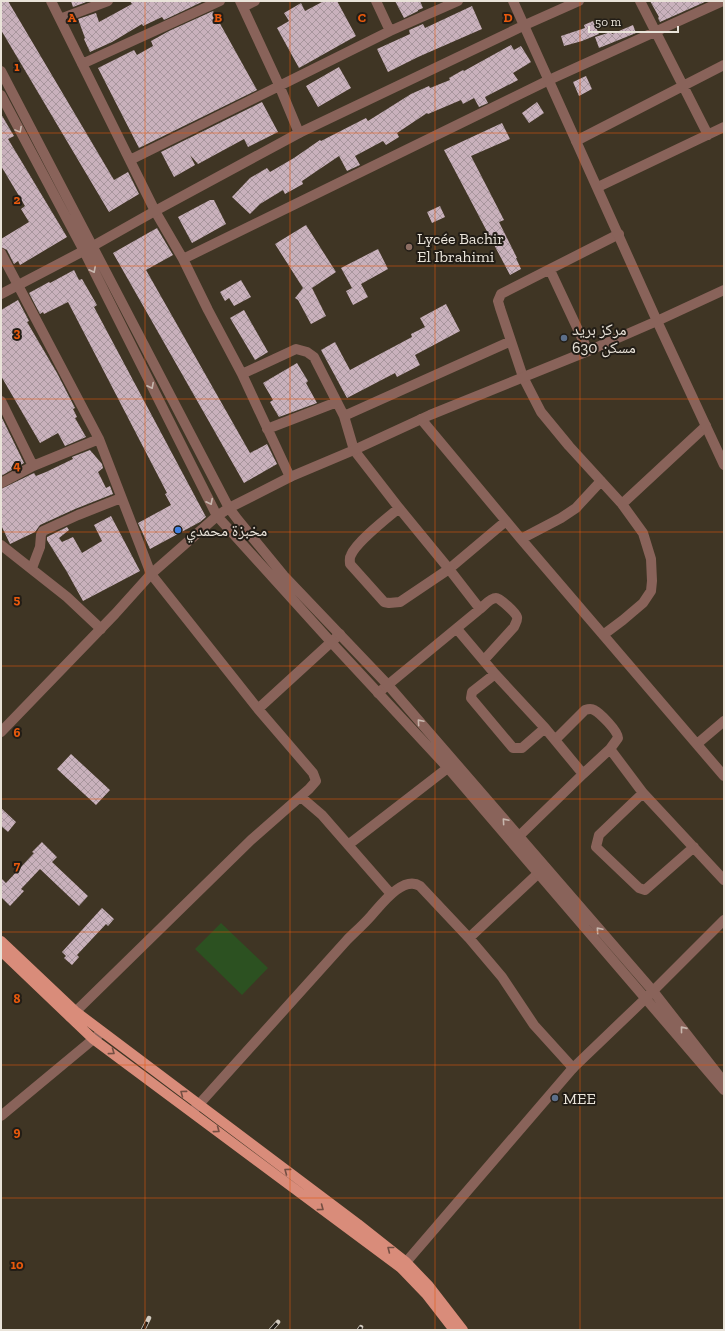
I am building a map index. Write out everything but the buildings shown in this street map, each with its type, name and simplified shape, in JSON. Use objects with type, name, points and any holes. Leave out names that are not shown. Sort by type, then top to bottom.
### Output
[{"type":"main road","points":[[1,941],[94,1038],[196,1108]]},
{"type":"main road","points":[[1,951],[72,1014],[102,1032],[196,1108],[429,1286],[463,1330]]},
{"type":"main road","points":[[403,1265],[454,1330]]},
{"type":"street","points":[[51,1],[155,211],[183,259],[242,374],[290,477]]},
{"type":"street","points":[[60,19],[108,1]]},
{"type":"street","points":[[82,64],[220,1]]},
{"type":"street","points":[[255,1],[241,4],[279,85],[299,133]]},
{"type":"street","points":[[376,1],[390,31]]},
{"type":"street","points":[[130,160],[390,31],[458,1]]},
{"type":"street","points":[[513,1],[550,80],[657,321],[724,465]]},
{"type":"street","points":[[1,294],[84,251],[299,133],[525,25],[579,1]]},
{"type":"street","points":[[640,1],[708,135]]},
{"type":"street","points":[[183,259],[550,80],[723,1]]},
{"type":"street","points":[[576,141],[724,65]]},
{"type":"street","points":[[1,71],[229,508],[284,576],[388,686],[451,765],[724,1082]]},
{"type":"street","points":[[1,95],[84,251],[217,516],[378,693],[451,765]]},
{"type":"street","points":[[598,187],[724,127]]},
{"type":"street","points":[[603,635],[643,603],[650,592],[652,581],[651,559],[643,533],[622,504],[568,446],[541,412],[523,377],[498,301],[501,294],[619,234]]},
{"type":"street","points":[[1,253],[99,439],[151,574],[258,709],[314,775],[316,781],[301,797],[251,840],[72,1014]]},
{"type":"street","points":[[550,270],[588,351]]},
{"type":"street","points":[[1,732],[101,629],[151,574],[217,516],[229,508],[290,477],[354,450],[421,419],[588,351],[724,290]]},
{"type":"street","points":[[344,416],[510,341]]},
{"type":"street","points":[[242,374],[296,349],[302,350],[314,357],[344,416],[354,450],[398,508],[450,569],[480,609]]},
{"type":"street","points":[[1,401],[33,466]]},
{"type":"street","points":[[267,429],[337,402]]},
{"type":"street","points":[[421,419],[521,539],[724,776]]},
{"type":"street","points":[[622,504],[706,426]]},
{"type":"street","points":[[1,483],[33,466],[99,439]]},
{"type":"street","points":[[521,539],[576,508],[601,481]]},
{"type":"street","points":[[32,568],[40,547],[41,535],[43,531],[121,498]]},
{"type":"street","points":[[398,508],[360,543],[351,553],[349,558],[350,564],[384,602],[389,603],[400,602],[450,569],[506,521]]},
{"type":"street","points":[[1,545],[67,597],[101,629]]},
{"type":"street","points":[[378,693],[480,609],[494,598],[497,598],[510,609],[517,618],[514,627],[484,660]]},
{"type":"street","points":[[457,629],[495,674],[545,728],[583,774]]},
{"type":"street","points":[[258,709],[340,634]]},
{"type":"street","points":[[495,674],[472,692],[471,698],[513,748],[522,748],[545,728]]},
{"type":"street","points":[[516,840],[618,741],[618,735],[616,731],[592,709],[585,710],[554,740]]},
{"type":"street","points":[[697,744],[724,720]]},
{"type":"street","points":[[610,749],[643,793],[724,880]]},
{"type":"street","points":[[348,845],[451,765]]},
{"type":"street","points":[[643,793],[599,835],[596,847],[639,888],[645,890],[694,847]]},
{"type":"street","points":[[301,797],[322,815],[391,894]]},
{"type":"street","points":[[469,938],[542,870]]},
{"type":"street","points":[[196,1108],[347,940],[391,894],[406,885],[417,884],[469,938],[502,977],[534,1025],[573,1068]]},
{"type":"street","points":[[403,1265],[573,1068],[724,920]]},
{"type":"street","points":[[649,995],[724,1090]]},
{"type":"street","points":[[1,1116],[102,1032]]},
{"type":"green space","points":[[221,923],[268,968],[242,995],[195,949]]},
{"type":"railway","points":[[143,1330],[149,1318]]},
{"type":"railway","points":[[271,1330],[278,1322]]},
{"type":"place","name":"Lycée Bachir El Ibrahimi","points":[[409,247]]},
{"type":"place","name":"مركز بريد 630 مسكن","points":[[564,338]]},
{"type":"place","name":"مخبزة محمدي","points":[[178,530]]},
{"type":"place","name":"MEE","points":[[555,1098]]}]
